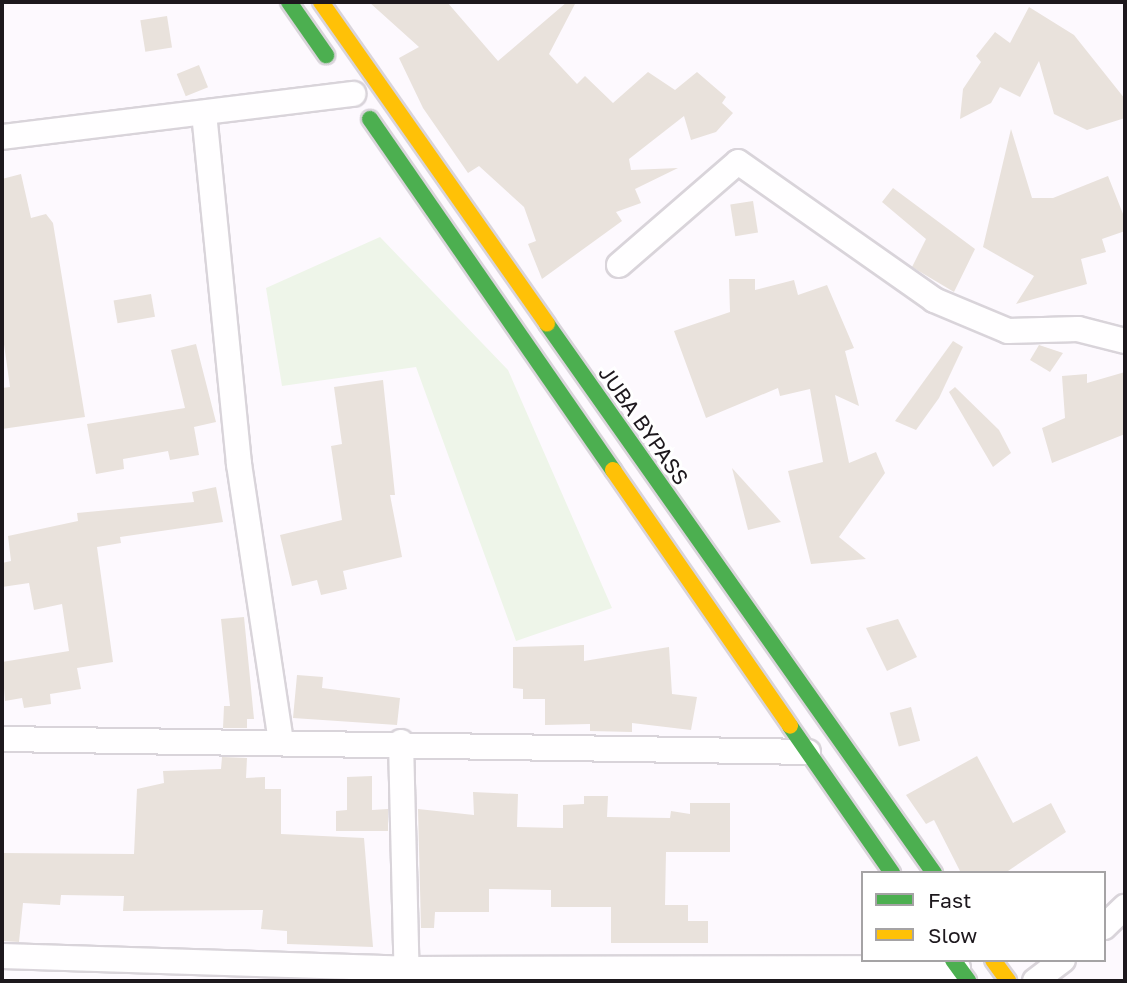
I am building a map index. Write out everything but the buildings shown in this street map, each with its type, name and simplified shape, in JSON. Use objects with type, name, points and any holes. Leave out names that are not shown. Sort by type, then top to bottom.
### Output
[{"type":"main road","points":[[289,2],[891,871]]},
{"type":"main road","name":"JUBA BYPASS","points":[[321,2],[933,871]]},
{"type":"main road","points":[[994,962],[1008,981]]},
{"type":"street","points":[[2,137],[353,94]]},
{"type":"street","points":[[204,113],[239,464],[281,742]]},
{"type":"street","points":[[619,265],[738,162],[934,300],[1008,331],[1078,329],[1125,341]]},
{"type":"street","points":[[2,739],[401,742],[808,752]]},
{"type":"street","points":[[401,742],[407,975]]},
{"type":"street","points":[[1106,925],[1125,907]]},
{"type":"street","points":[[2,956],[407,975],[960,970]]},
{"type":"street","points":[[1035,981],[1060,962]]},
{"type":"shaded area","points":[[380,237],[508,370],[612,608],[516,641],[416,367],[282,386],[266,288]]},
{"type":"traffic: fast","points":[[289,2],[326,55]]},
{"type":"traffic: fast","points":[[370,119],[613,470]]},
{"type":"traffic: fast","points":[[547,324],[933,871]]},
{"type":"traffic: fast","points":[[790,726],[891,871]]},
{"type":"traffic: fast","points":[[954,962],[968,981]]},
{"type":"traffic: slow","points":[[321,2],[547,324]]},
{"type":"traffic: slow","points":[[613,470],[790,726]]},
{"type":"traffic: slow","points":[[994,962],[1008,981]]}]
